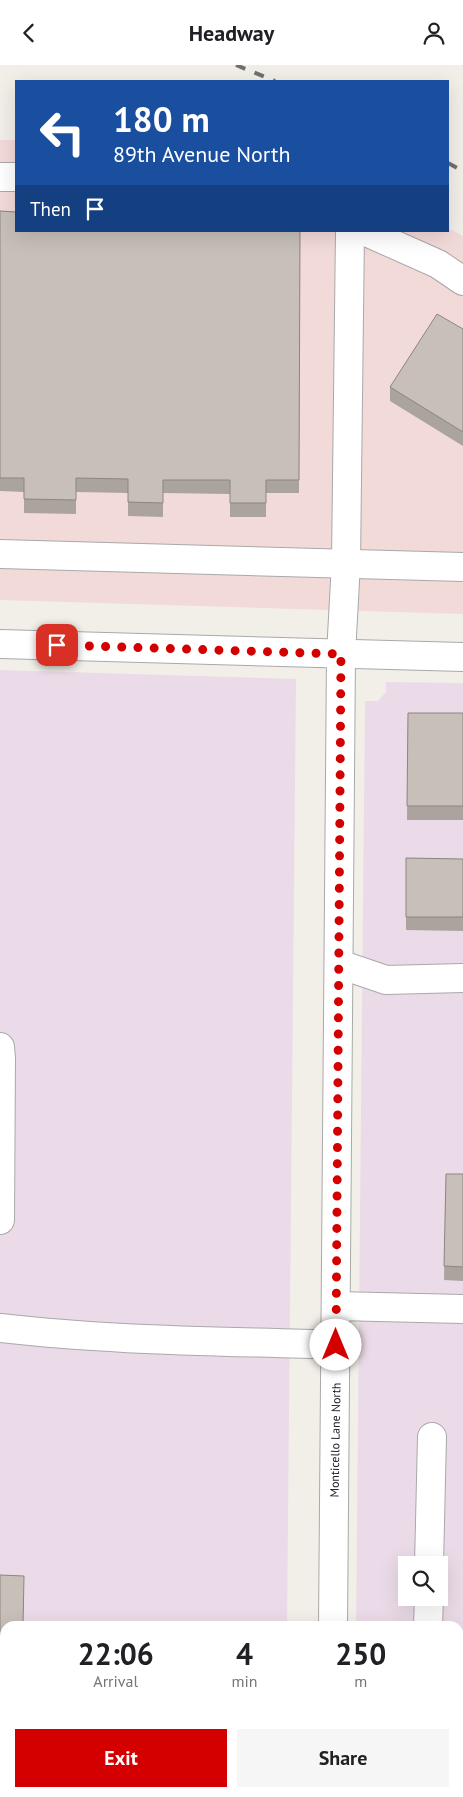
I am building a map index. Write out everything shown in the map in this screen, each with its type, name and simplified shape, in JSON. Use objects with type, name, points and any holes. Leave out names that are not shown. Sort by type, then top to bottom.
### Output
[{"type":"street","points":[[0,177],[15,177]]},
{"type":"street","name":"Monticello Lane North","points":[[333,1621],[341,654],[346,563],[350,232]]},
{"type":"street","points":[[366,232],[438,264],[463,281]]},
{"type":"street","points":[[0,553],[463,567]]},
{"type":"street","points":[[0,644],[463,657]]},
{"type":"street","points":[[339,964],[386,980],[463,979]]},
{"type":"street","points":[[0,1047],[0,1220]]},
{"type":"street","points":[[336,1306],[463,1309]]},
{"type":"street","points":[[0,1328],[142,1339],[336,1345]]},
{"type":"street","points":[[429,1556],[432,1437]]},
{"type":"street","points":[[428,1606],[428,1621]]},
{"type":"shaded area","points":[[0,140],[15,140],[15,232],[449,232],[449,229],[463,236],[463,614],[0,600]]},
{"type":"shaded area","points":[[0,670],[296,679],[287,1621],[0,1621]]},
{"type":"shaded area","points":[[386,682],[463,683],[463,1621],[356,1621],[365,701],[378,701],[386,692]]},
{"type":"building","points":[[0,211],[15,212],[15,232],[300,232],[299,480],[266,480],[266,503],[230,503],[230,480],[163,480],[163,503],[128,502],[128,479],[76,478],[76,500],[24,499],[24,478],[0,478]]},
{"type":"building","points":[[437,314],[463,329],[463,432],[390,387]]},
{"type":"building","points":[[408,713],[463,713],[463,806],[407,806]]},
{"type":"building","points":[[406,858],[463,859],[463,917],[406,917]]},
{"type":"building","points":[[446,1174],[463,1174],[463,1267],[444,1266]]},
{"type":"building","points":[[0,1575],[24,1576],[23,1621],[0,1621]]},
{"type":"railway","points":[[236,65],[273,80]]},
{"type":"railway","points":[[449,164],[463,171]]},
{"type":"route","points":[[57,645],[341,654],[336,1345]]}]
